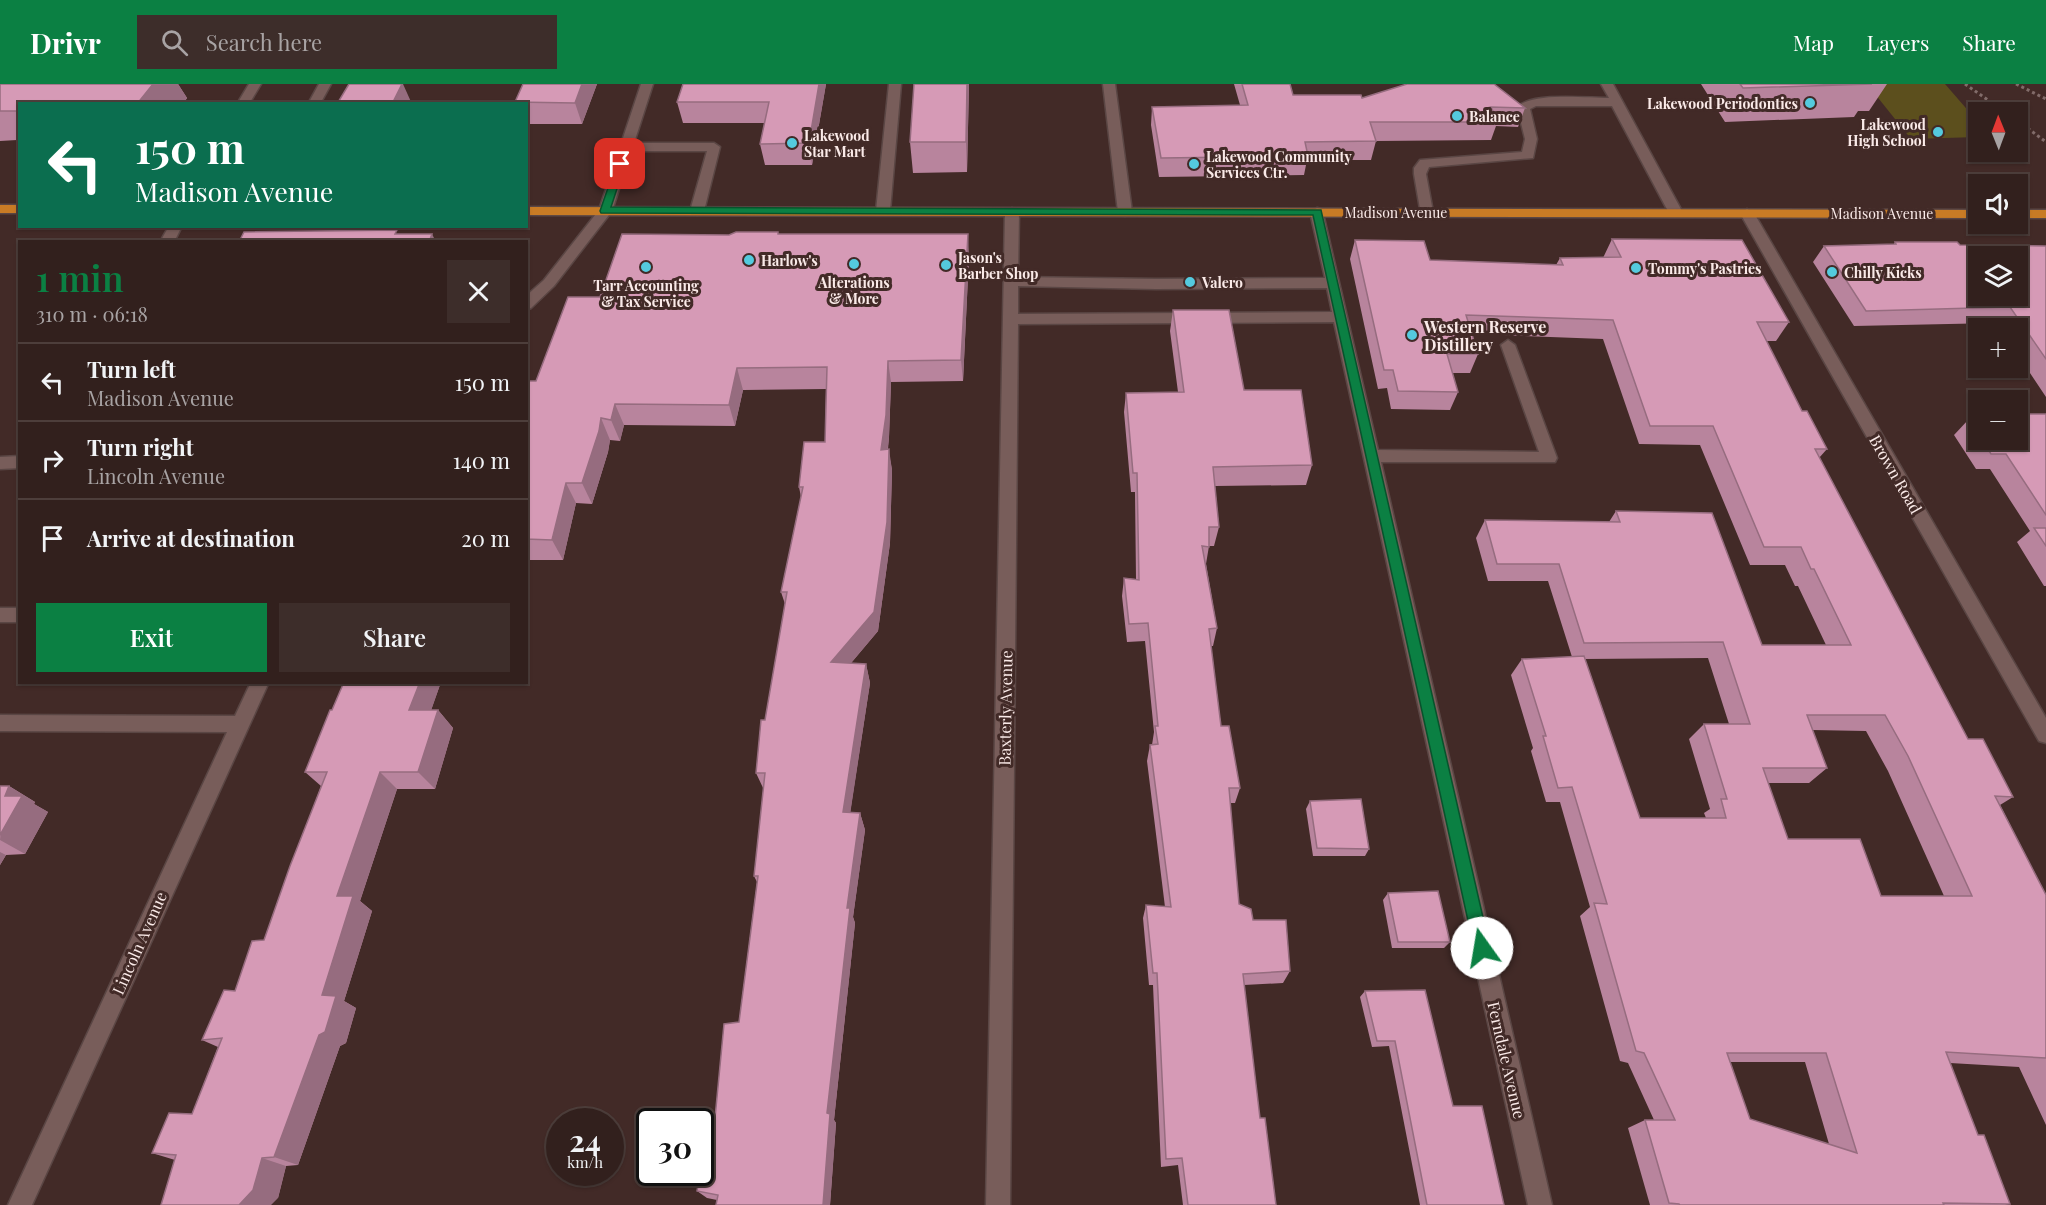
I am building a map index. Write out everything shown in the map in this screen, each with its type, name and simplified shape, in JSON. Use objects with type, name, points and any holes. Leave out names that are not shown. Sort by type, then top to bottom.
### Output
[{"type":"main road","points":[[0,209],[18,209]]},
{"type":"main road","name":"Madison Avenue","points":[[528,210],[1968,214]]},
{"type":"main road","points":[[2028,214],[2046,214]]},
{"type":"street","points":[[244,102],[255,84]]},
{"type":"street","points":[[315,102],[325,84]]},
{"type":"street","points":[[528,303],[549,283],[605,211],[647,84]]},
{"type":"street","points":[[883,211],[895,84]]},
{"type":"street","points":[[1109,84],[1125,212]]},
{"type":"street","points":[[1607,84],[1676,213]]},
{"type":"street","points":[[1426,212],[1420,174],[1420,168],[1425,163],[1528,155],[1531,139],[1523,107],[1534,102],[1616,102]]},
{"type":"street","points":[[626,147],[714,147],[697,211]]},
{"type":"street","name":"Baxterly Avenue","points":[[999,1205],[1012,212]]},
{"type":"street","name":"Ferndale Avenue","points":[[1317,212],[1540,1205]]},
{"type":"street","name":"Brown Road","points":[[1746,213],[2046,735]]},
{"type":"street","points":[[1011,281],[1156,284],[1333,283]]},
{"type":"street","points":[[1010,319],[1341,317]]},
{"type":"street","points":[[1372,456],[1549,458],[1508,345]]},
{"type":"street","points":[[0,463],[18,462]]},
{"type":"street","points":[[0,615],[18,615]]},
{"type":"street","name":"Lincoln Avenue","points":[[20,1205],[259,684]]},
{"type":"street","points":[[0,723],[240,724]]},
{"type":"path","points":[[1965,84],[1991,102]]},
{"type":"path","points":[[2016,84],[2046,99]]},
{"type":"path","points":[[2028,128],[2046,142]]},
{"type":"shaded area","points":[[1867,84],[1945,84],[1968,110],[1968,137],[1911,139]]},
{"type":"building","points":[[0,84],[153,84],[139,102],[18,102],[18,111],[0,111]]},
{"type":"building","points":[[349,84],[402,84],[393,102],[338,102]]},
{"type":"building","points":[[523,84],[582,84],[575,103],[515,102]]},
{"type":"building","points":[[683,84],[819,84],[809,143],[760,144],[769,102],[677,102]]},
{"type":"building","points":[[914,84],[967,84],[966,142],[910,142]]},
{"type":"building","points":[[1242,84],[1290,84],[1293,95],[1361,95],[1362,98],[1407,84],[1494,84],[1525,108],[1491,107],[1498,122],[1370,122],[1376,141],[1305,142],[1308,156],[1161,158],[1152,107],[1248,105]]},
{"type":"building","points":[[1740,84],[1872,84],[1743,88]]},
{"type":"building","points":[[397,230],[395,234],[432,234],[430,240],[240,240],[244,232]]},
{"type":"building","points":[[736,232],[778,232],[778,234],[968,234],[961,360],[888,361],[886,415],[881,450],[889,449],[887,522],[874,612],[831,662],[866,664],[843,812],[860,813],[847,908],[850,908],[827,1113],[830,1114],[823,1205],[716,1205],[718,1195],[697,1191],[698,1186],[714,1186],[714,1118],[724,1024],[739,1022],[758,876],[754,876],[765,773],[756,773],[761,720],[765,720],[787,592],[781,592],[803,487],[799,487],[804,442],[825,442],[827,367],[737,368],[729,405],[615,404],[611,420],[601,418],[582,483],[566,483],[552,540],[528,539],[528,383],[536,381],[568,297],[600,297],[622,234],[729,235]]},
{"type":"building","points":[[1612,239],[1742,240],[1789,322],[1757,322],[1802,411],[1807,411],[1827,449],[1815,449],[1968,739],[1983,739],[2013,797],[1995,796],[2046,895],[2046,1058],[1946,1052],[1978,1135],[1984,1135],[2010,1204],[1680,1205],[1669,1203],[1645,1120],[1675,1120],[1644,1053],[1636,1051],[1594,903],[1607,904],[1572,787],[1558,788],[1543,736],[1546,736],[1522,659],[1584,656],[1640,818],[1726,818],[1721,799],[1727,799],[1704,724],[1750,724],[1723,642],[1584,643],[1559,564],[1497,564],[1485,520],[1620,522],[1616,511],[1712,513],[1762,645],[1851,645],[1801,547],[1764,547],[1713,426],[1650,426],[1613,320],[1466,315],[1478,354],[1447,354],[1458,392],[1398,391],[1393,370],[1384,370],[1355,240],[1424,241],[1430,260],[1563,265],[1560,258],[1621,257]],"holes":[[[1807,715],[1885,715],[1908,756],[1972,896],[1881,896],[1860,839],[1788,839],[1763,768],[1827,768]],[[1727,1053],[1826,1053],[1857,1153],[1750,1119]]]},
{"type":"building","points":[[1895,242],[1957,242],[1960,245],[2046,246],[2046,359],[2028,333],[2028,318],[2018,318],[2010,307],[1866,311],[1824,246],[1896,244]]},
{"type":"building","points":[[1173,310],[1229,310],[1244,390],[1301,390],[1312,465],[1213,467],[1219,527],[1209,527],[1209,547],[1202,546],[1217,628],[1209,629],[1221,726],[1229,726],[1240,788],[1229,788],[1239,904],[1251,909],[1253,920],[1286,920],[1290,971],[1243,974],[1260,1118],[1265,1118],[1276,1205],[1188,1205],[1182,1158],[1166,1159],[1157,973],[1153,973],[1146,905],[1171,907],[1150,745],[1158,744],[1155,726],[1158,726],[1148,623],[1129,624],[1124,578],[1139,580],[1137,473],[1133,473],[1126,393],[1184,392]]},
{"type":"building","points":[[2028,414],[2046,414],[2046,515],[2006,454],[1991,454],[1988,450],[2028,450]]},
{"type":"building","points":[[2034,528],[2046,528],[2046,546]]},
{"type":"building","points":[[343,684],[419,684],[409,710],[438,710],[418,772],[380,772],[337,896],[353,896],[322,995],[336,996],[325,1032],[319,1035],[274,1157],[262,1158],[253,1190],[239,1205],[161,1205],[176,1155],[152,1153],[169,1113],[192,1114],[222,1038],[202,1040],[224,990],[235,991],[252,941],[264,940],[327,772],[305,772],[330,710]]},
{"type":"building","points":[[0,786],[9,786],[5,796],[22,796],[0,835]]},
{"type":"building","points":[[1361,799],[1369,849],[1317,848],[1310,801]]},
{"type":"building","points":[[1438,891],[1450,942],[1398,942],[1388,893]]},
{"type":"building","points":[[1425,990],[1453,1106],[1482,1106],[1504,1205],[1427,1205],[1395,1041],[1377,1041],[1365,991]]},
{"type":"place","name":"Lakewood Periodontics","points":[[1810,103]]},
{"type":"place","name":"Balance","points":[[1457,116]]},
{"type":"place","name":"Lakewood High School","points":[[1938,132]]},
{"type":"place","name":"Lakewood Star Mart","points":[[792,143]]},
{"type":"place","name":"Lakewood Community Services Ctr.","points":[[1194,164]]},
{"type":"place","name":"Harlow's","points":[[749,260]]},
{"type":"place","name":"Alterations & More","points":[[854,264]]},
{"type":"place","name":"Jason's Barber Shop","points":[[946,265]]},
{"type":"place","name":"Tarr Accounting & Tax Service","points":[[646,267]]},
{"type":"place","name":"Tommy's Pastries","points":[[1636,268]]},
{"type":"place","name":"Chilly Kicks","points":[[1832,272]]},
{"type":"place","name":"Valero","points":[[1190,282]]},
{"type":"place","name":"Western Reserve Distillery","points":[[1412,335]]},
{"type":"route","points":[[620,164],[605,211],[1317,212],[1482,948]]}]
